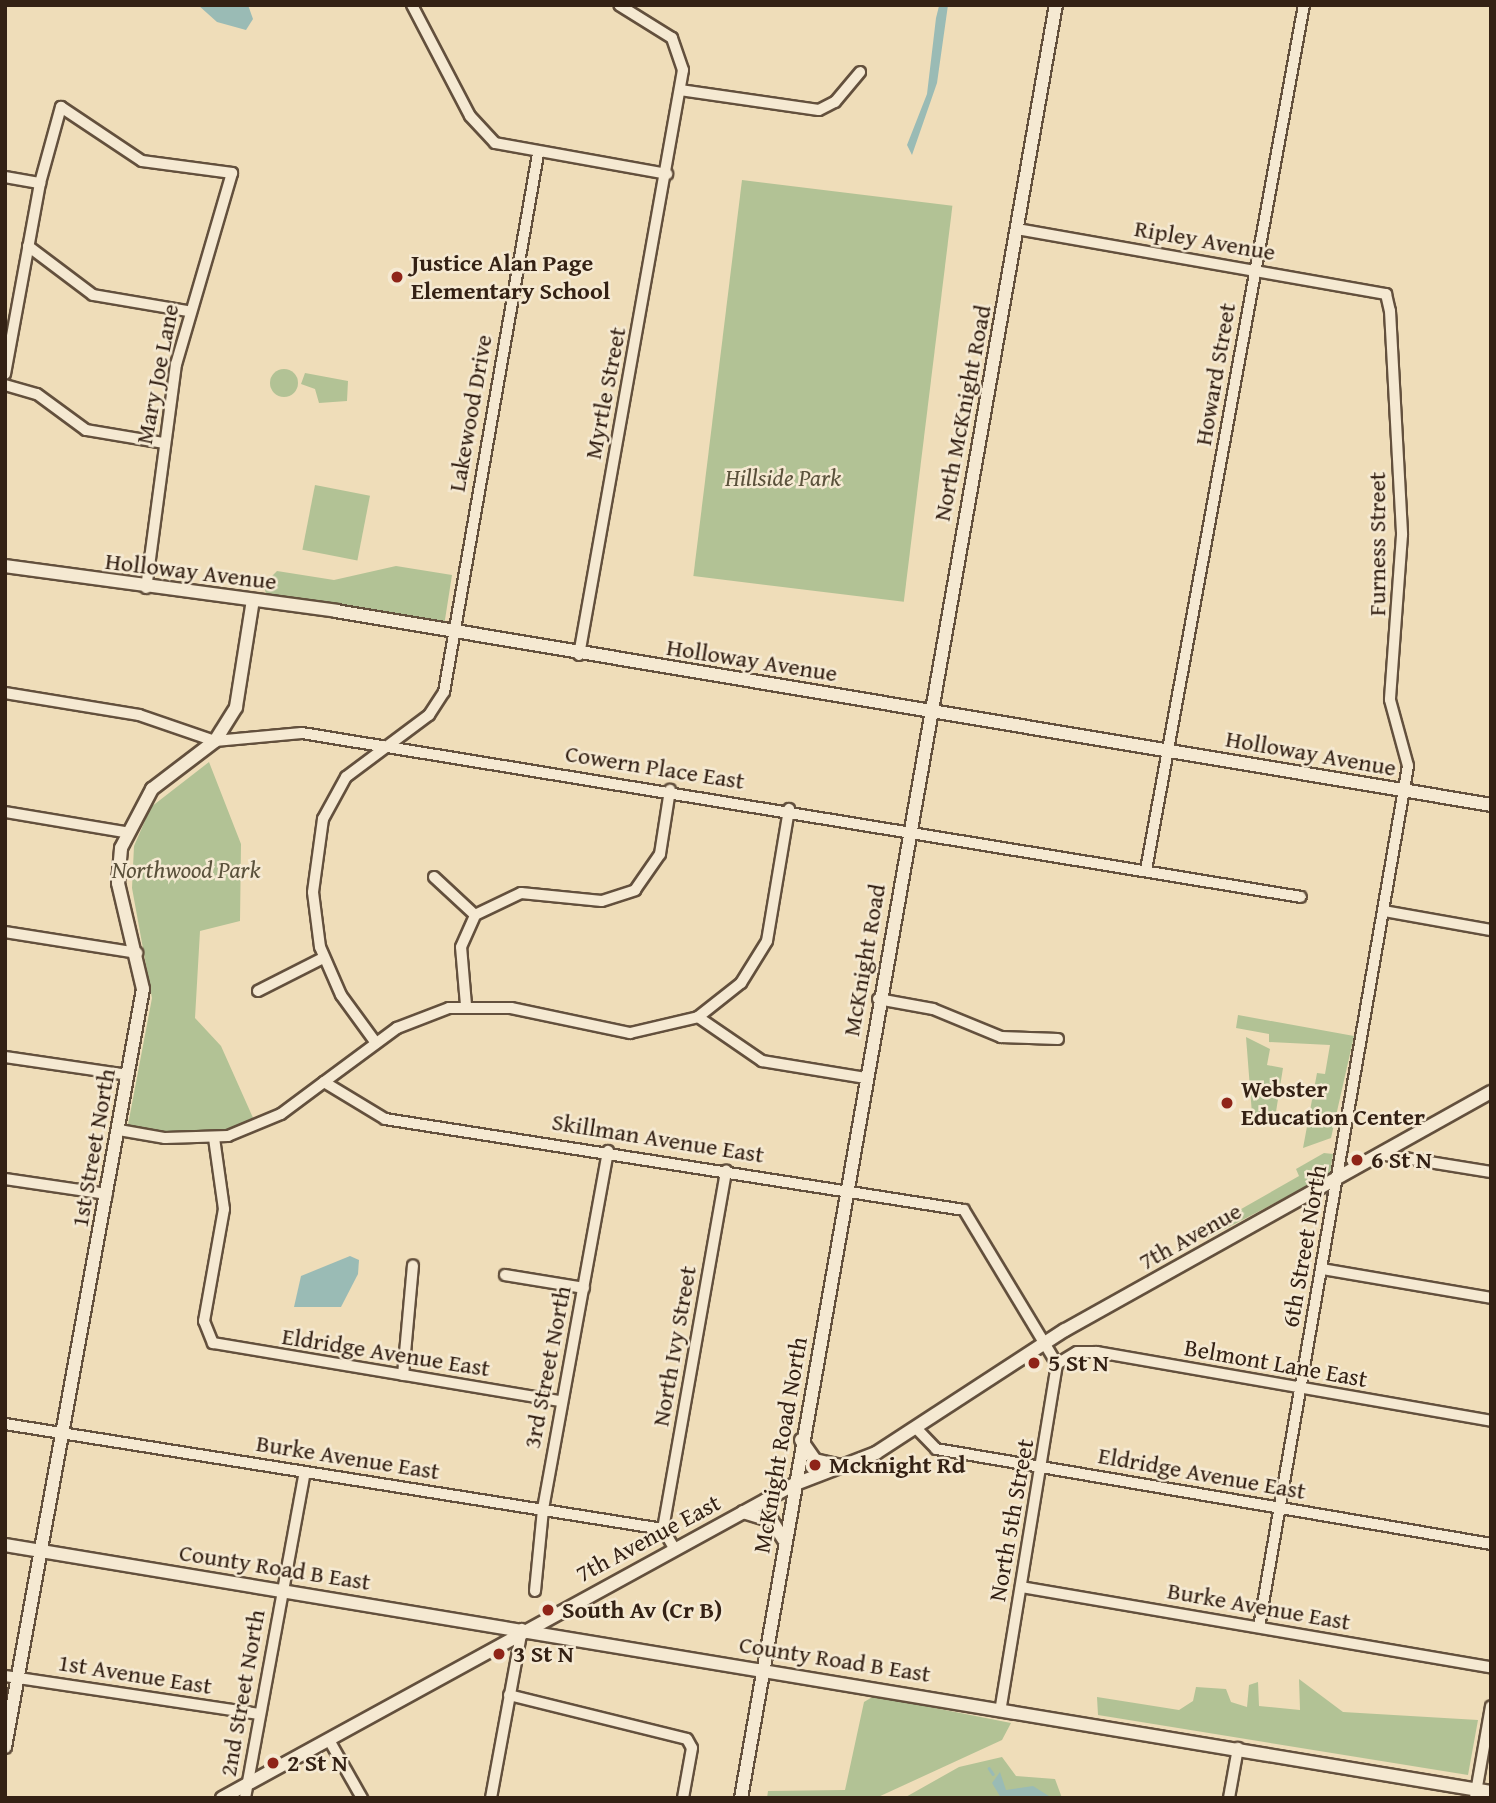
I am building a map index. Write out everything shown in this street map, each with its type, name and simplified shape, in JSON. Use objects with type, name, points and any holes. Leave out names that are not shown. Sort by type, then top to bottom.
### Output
[{"type":"street","points":[[412,5],[478,129],[502,146],[667,174]]},
{"type":"street","name":"Myrtle Street","points":[[579,655],[667,174],[683,61],[677,45],[619,5]]},
{"type":"street","name":"North McKnight Road","points":[[908,828],[1056,5]]},
{"type":"street","name":"Howard Street","points":[[1169,750],[1304,5]]},
{"type":"street","points":[[680,90],[819,110],[835,103],[860,72]]},
{"type":"street","name":"Mary Joe Lane","points":[[40,183],[61,107],[142,161],[232,173],[188,311],[164,443],[146,588]]},
{"type":"street","name":"Lakewood Drive","points":[[323,958],[313,892],[327,806],[346,777],[388,747],[441,700],[538,154]]},
{"type":"street","points":[[5,177],[40,183],[5,374]]},
{"type":"street","name":"Ripley Avenue","points":[[1017,229],[1386,294]]},
{"type":"street","points":[[28,246],[93,295],[188,311]]},
{"type":"street","name":"Furness Street","points":[[1386,294],[1402,535],[1390,700],[1407,750],[1405,790]]},
{"type":"street","points":[[5,385],[37,394],[86,430],[164,443]]},
{"type":"street","name":"Holloway Avenue","points":[[5,566],[146,588],[253,600],[451,635],[928,709],[1491,805]]},
{"type":"street","name":"1st Street North","points":[[5,1747],[11,1677],[42,1551],[143,989],[137,953],[118,883],[125,832],[152,789],[215,741],[240,692],[253,600]]},
{"type":"street","name":"Cowern Place East","points":[[5,693],[139,715],[215,741],[302,733],[908,828],[1301,897]]},
{"type":"street","points":[[1146,870],[1169,750]]},
{"type":"street","points":[[466,1005],[461,947],[475,915],[521,893],[602,901],[635,890],[660,854],[670,790]]},
{"type":"street","name":"6th Street North","points":[[1259,1627],[1405,790]]},
{"type":"street","points":[[119,1130],[214,1138],[264,1123],[412,1020],[466,1005],[511,1008],[630,1033],[698,1017],[741,983],[766,941],[789,809]]},
{"type":"street","points":[[5,812],[125,832]]},
{"type":"street","name":"McKnight Road","points":[[861,1100],[908,828]]},
{"type":"street","points":[[433,877],[475,915]]},
{"type":"street","points":[[1384,911],[1491,930]]},
{"type":"street","points":[[5,932],[137,953]]},
{"type":"street","points":[[258,991],[323,958],[376,1043]]},
{"type":"street","points":[[878,999],[933,1009],[1001,1037],[1058,1038]]},
{"type":"street","points":[[698,1017],[762,1061],[866,1078]]},
{"type":"street","points":[[5,1057],[128,1074]]},
{"type":"street","name":"Skillman Avenue East","points":[[324,1082],[385,1119],[847,1188],[964,1210],[1043,1344]]},
{"type":"street","name":"7th Avenue","points":[[916,1428],[1043,1344],[1491,1092]]},
{"type":"street","name":"McKnight Road North","points":[[741,1798],[861,1100]]},
{"type":"street","name":"Eldridge Avenue East","points":[[214,1138],[224,1209],[204,1321],[207,1338],[225,1348],[561,1401]]},
{"type":"street","name":"3rd Street North","points":[[534,1591],[543,1509],[561,1401],[608,1151]]},
{"type":"street","points":[[1380,1154],[1491,1172]]},
{"type":"street","name":"North Ivy Street","points":[[663,1529],[726,1170]]},
{"type":"street","points":[[5,1179],[107,1194]]},
{"type":"street","points":[[403,1375],[413,1265]]},
{"type":"street","points":[[1322,1269],[1491,1298]]},
{"type":"street","points":[[505,1275],[584,1288]]},
{"type":"street","points":[[1043,1344],[1057,1364]]},
{"type":"street","name":"Belmont Lane East","points":[[1057,1364],[1077,1352],[1097,1352],[1491,1421]]},
{"type":"street","name":"North 5th Street","points":[[1001,1707],[1057,1364]]},
{"type":"street","name":"Burke Avenue East","points":[[5,1424],[663,1529]]},
{"type":"street","name":"Eldridge Avenue East","points":[[916,1428],[936,1449],[1491,1544]]},
{"type":"street","name":"7th Avenue East","points":[[222,1798],[522,1629],[793,1485],[848,1466],[916,1428]]},
{"type":"street","points":[[802,1440],[824,1466],[848,1466]]},
{"type":"street","name":"2nd Street North","points":[[244,1798],[305,1472]]},
{"type":"street","points":[[743,1512],[772,1521],[784,1540]]},
{"type":"street","points":[[663,1529],[674,1548]]},
{"type":"street","name":"County Road B East","points":[[5,1545],[1001,1707],[1476,1793],[1491,1792]]},
{"type":"street","name":"Burke Avenue East","points":[[1021,1587],[1491,1667]]},
{"type":"street","points":[[491,1798],[522,1629]]},
{"type":"street","name":"1st Avenue East","points":[[11,1677],[259,1714]]},
{"type":"street","points":[[509,1695],[687,1739],[692,1748],[683,1798]]},
{"type":"street","points":[[1476,1793],[1491,1706]]},
{"type":"street","points":[[329,1740],[362,1798]]},
{"type":"street","points":[[1229,1798],[1238,1748]]},
{"type":"green space","name":"Hillside Park","points":[[742,180],[952,206],[904,602],[693,576]]},
{"type":"green space","points":[[284,369],[294,373],[298,383],[294,393],[284,397],[274,393],[270,383],[274,373]]},
{"type":"green space","points":[[305,373],[348,381],[347,401],[319,403],[315,389],[301,384]]},
{"type":"green space","points":[[315,485],[370,496],[357,560],[302,550]]},
{"type":"green space","points":[[396,566],[452,575],[444,626],[266,593],[263,585],[277,571],[334,580]]},
{"type":"green space","name":"Northwood Park","points":[[209,762],[241,844],[240,921],[200,931],[195,1018],[221,1046],[254,1120],[225,1132],[168,1136],[127,1130],[152,998],[132,888],[134,846],[151,807]]},
{"type":"green space","points":[[1238,1015],[1354,1036],[1331,1138],[1303,1148],[1317,1073],[1325,1074],[1330,1045],[1269,1042],[1269,1034],[1236,1028]]},
{"type":"green space","points":[[1246,1037],[1270,1049],[1267,1065],[1283,1068],[1275,1118],[1252,1114]]},
{"type":"green space","points":[[1324,1153],[1333,1154],[1330,1174],[1206,1239],[1204,1222],[1213,1225],[1299,1176],[1296,1169]]},
{"type":"green space","points":[[1299,1679],[1343,1712],[1478,1720],[1468,1775],[1098,1715],[1097,1697],[1179,1710],[1193,1701],[1196,1687],[1226,1689],[1231,1702],[1247,1707],[1249,1685],[1258,1682],[1259,1706],[1300,1710]]},
{"type":"green space","points":[[874,1696],[1011,1723],[1002,1740],[876,1798],[767,1798],[768,1791],[845,1790],[864,1702]]},
{"type":"green space","points":[[1002,1757],[1016,1776],[1055,1779],[1062,1798],[904,1798],[959,1767]]},
{"type":"water","points":[[198,5],[248,5],[253,19],[246,30],[217,22]]},
{"type":"water","points":[[948,5],[937,83],[912,155],[907,145],[927,94],[936,18],[939,6]]},
{"type":"water","points":[[350,1256],[359,1260],[358,1274],[341,1307],[294,1307],[301,1276]]},
{"type":"water","points":[[1000,1772],[1006,1790],[1033,1786],[1052,1798],[1001,1798],[992,1783]]},
{"type":"waterway","points":[[989,1768],[993,1774]]},
{"type":"place","name":"Justice Alan Page Elementary School","points":[[397,277]]},
{"type":"place","name":"Webster Education Center","points":[[1227,1103]]},
{"type":"place","name":"6 St N","points":[[1357,1160]]},
{"type":"place","name":"5 St N","points":[[1034,1363]]},
{"type":"place","name":"Mcknight Rd","points":[[815,1465]]},
{"type":"place","name":"South Av (Cr B)","points":[[548,1610]]},
{"type":"place","name":"3 St N","points":[[499,1654]]},
{"type":"place","name":"2 St N","points":[[273,1763]]}]
